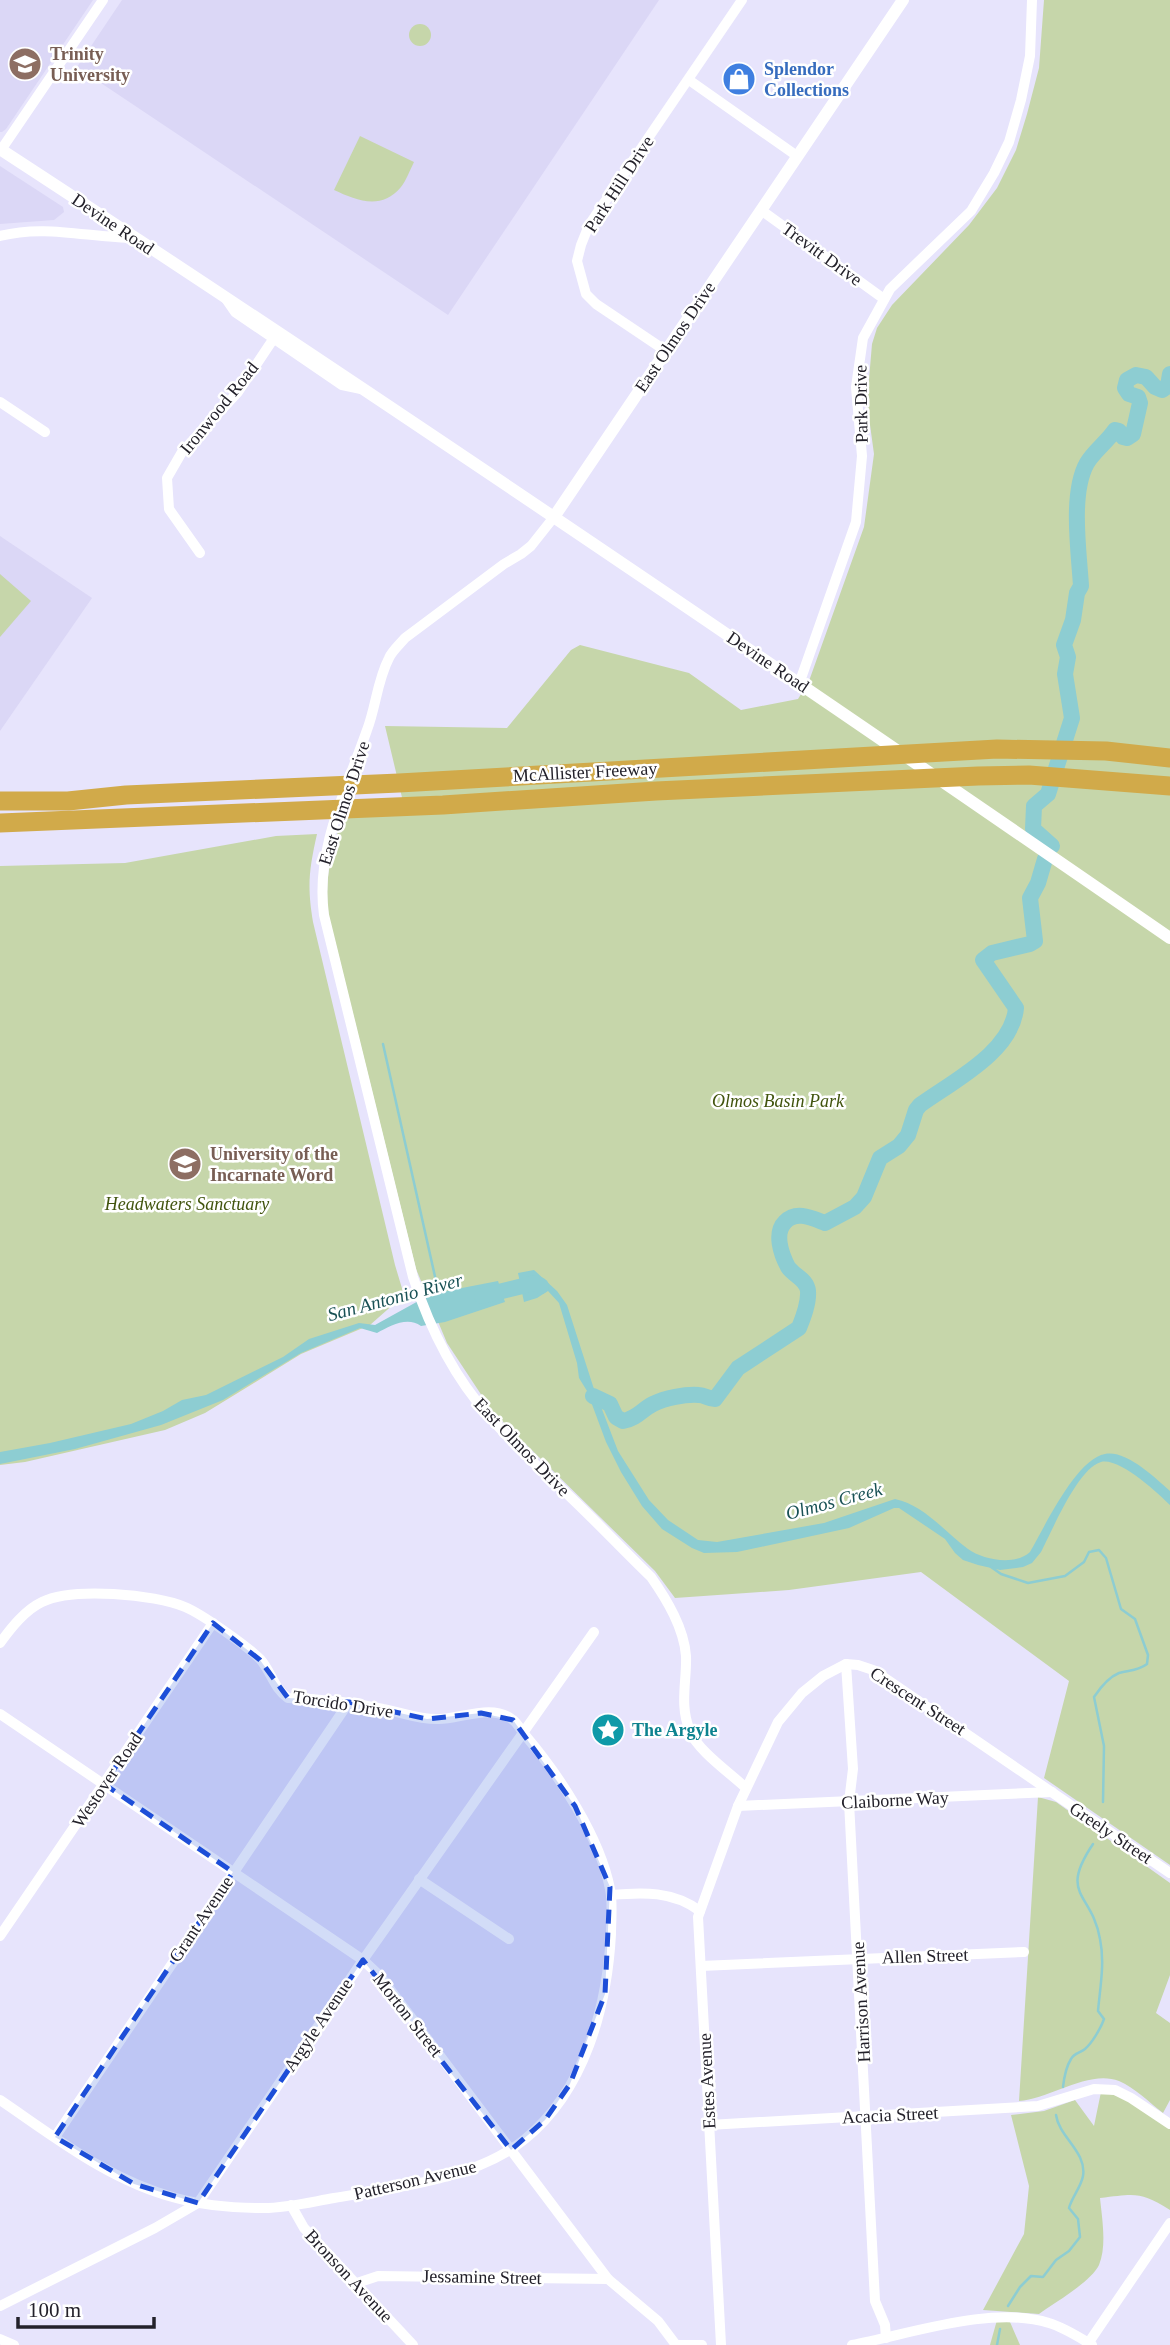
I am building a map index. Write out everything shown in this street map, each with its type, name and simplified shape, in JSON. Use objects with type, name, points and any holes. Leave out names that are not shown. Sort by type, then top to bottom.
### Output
[{"type":"highway","name":"McAllister Freeway","points":[[0,799],[29,802],[68,801],[126,795],[399,783],[997,749],[1106,751],[1170,758]]},
{"type":"highway","name":"McAllister Freeway","points":[[0,824],[443,805],[656,791],[978,776],[1029,775],[1170,786]]},
{"type":"street","points":[[1,149],[103,0]]},
{"type":"street","name":"Park Hill Drive","points":[[666,351],[596,304],[586,294],[577,261],[589,225],[742,0]]},
{"type":"street","name":"East Olmos Drive","points":[[746,1788],[697,1743],[689,1730],[682,1693],[686,1655],[683,1640],[667,1602],[651,1577],[513,1443],[469,1392],[422,1304],[413,1277],[324,915],[321,893],[324,858],[346,785],[369,727],[389,656],[405,638],[531,546],[554,516],[903,0]]},
{"type":"street","name":"Park Drive","points":[[799,684],[856,522],[862,456],[856,387],[863,338],[890,289],[971,211],[994,173],[1009,142],[1021,100],[1030,55],[1032,0]]},
{"type":"street","points":[[689,79],[797,156]]},
{"type":"street","name":"Devine Road","points":[[1,149],[554,516],[1170,938]]},
{"type":"street","name":"Trevitt Drive","points":[[761,210],[884,299]]},
{"type":"street","points":[[0,236],[18,231],[48,230],[102,238],[135,239]]},
{"type":"street","name":"Devine Road","points":[[226,299],[235,313],[342,385],[363,390]]},
{"type":"street","name":"Ironwood Road","points":[[200,553],[169,509],[167,478],[182,452],[237,392],[274,338]]},
{"type":"street","points":[[0,402],[45,432]]},
{"type":"street","name":"Torcido Drive","points":[[0,1643],[12,1626],[42,1602],[61,1595],[78,1593],[161,1600],[183,1605],[213,1623],[260,1660],[281,1694],[288,1698],[349,1702],[427,1719],[443,1720],[456,1716],[495,1714],[513,1720],[524,1733]]},
{"type":"street","name":"Westover Road","points":[[0,1936],[213,1623]]},
{"type":"street","name":"Argyle Avenue","points":[[0,2306],[155,2228],[198,2203],[363,1959],[594,1632]]},
{"type":"street","name":"Crescent Street","points":[[738,1806],[768,1740],[790,1705],[823,1676],[846,1664],[865,1667],[887,1678],[1052,1792]]},
{"type":"street","name":"Harrison Avenue","points":[[846,1664],[853,1769],[849,1802],[875,2301],[885,2325],[886,2339]]},
{"type":"street","name":"Grant Avenue","points":[[55,2137],[349,1702]]},
{"type":"street","name":"Morton Street","points":[[0,1714],[363,1959],[380,1976],[608,2279],[658,2321],[675,2345]]},
{"type":"street","name":"Patterson Avenue","points":[[0,2100],[99,2166],[134,2184],[198,2203],[247,2208],[291,2205],[457,2174],[478,2167],[511,2150],[527,2138],[559,2102],[581,2064],[597,2022],[609,1965],[611,1895],[599,1857],[575,1806],[542,1755],[524,1733]]},
{"type":"street","name":"Claiborne Way","points":[[738,1806],[1052,1792]]},
{"type":"street","name":"Greely Street","points":[[1052,1792],[1170,1873]]},
{"type":"street","points":[[611,1895],[658,1893],[677,1898],[700,1911],[738,1806]]},
{"type":"street","points":[[419,1879],[509,1939]]},
{"type":"street","name":"Estes Avenue","points":[[700,1911],[698,1917],[721,2345]]},
{"type":"street","name":"Allen Street","points":[[701,1966],[1024,1952]]},
{"type":"street","name":"Acacia Street","points":[[709,2125],[1038,2106],[1094,2089],[1115,2090],[1170,2124]]},
{"type":"street","name":"Bronson Avenue","points":[[291,2205],[304,2228],[413,2345]]},
{"type":"street","points":[[852,2345],[886,2339],[899,2340],[989,2317],[1019,2317],[1050,2323],[1089,2344],[1170,2223]]},
{"type":"street","name":"Jessamine Street","points":[[357,2283],[378,2276],[608,2279]]},
{"type":"street","points":[[398,2345],[400,2331]]},
{"type":"street","points":[[0,2339],[14,2345]]},
{"type":"street","points":[[675,2345],[702,2345]]},
{"type":"highlighted area","points":[[213,1623],[260,1660],[288,1698],[349,1702],[427,1719],[481,1713],[513,1720],[575,1806],[610,1887],[605,1994],[570,2084],[545,2120],[511,2150],[363,1960],[198,2203],[134,2184],[55,2137],[233,1872],[104,1784]]},
{"type":"shaded area","name":"Trinity University","points":[[0,0],[93,0],[2,132],[0,132]]},
{"type":"shaded area","points":[[122,0],[659,0],[448,315],[77,67]]},
{"type":"shaded area","points":[[0,166],[63,207],[64,212],[54,220],[0,224]]},
{"type":"shaded area","points":[[0,536],[92,598],[0,731]]},
{"type":"shaded area","points":[[534,1270],[557,1291],[567,1305],[593,1386],[618,1451],[649,1500],[668,1520],[698,1540],[717,1542],[824,1523],[895,1499],[925,1513],[974,1553],[999,1560],[1016,1559],[1030,1552],[1062,1496],[1083,1468],[1105,1454],[1122,1456],[1149,1473],[1170,1491],[1170,1505],[1128,1470],[1109,1462],[1101,1462],[1083,1476],[1066,1501],[1041,1552],[1032,1563],[1023,1567],[1000,1570],[963,1560],[945,1539],[899,1508],[849,1528],[737,1552],[704,1553],[662,1529],[642,1506],[621,1472],[579,1378],[559,1303],[548,1291],[524,1302],[518,1273]]},
{"type":"shaded area","points":[[498,1281],[505,1302],[445,1322],[421,1326],[404,1322],[377,1333],[360,1328],[301,1353],[223,1400],[161,1425],[75,1449],[0,1464],[0,1452],[131,1424],[182,1400],[206,1395],[283,1357],[309,1339],[359,1323],[375,1325],[431,1294]]},
{"type":"green space","name":"Olmos Basin Park","points":[[1044,0],[1170,0],[1170,1865],[1044,1778],[1069,1681],[921,1572],[789,1590],[675,1598],[655,1571],[492,1411],[447,1343],[416,1269],[327,903],[330,864],[344,813],[405,810],[385,726],[507,728],[571,650],[580,645],[689,673],[741,710],[798,699],[809,681],[864,527],[874,454],[867,403],[872,344],[877,328],[892,305],[969,225],[997,188],[1016,150],[1039,68]]},
{"type":"green space","points":[[420,24],[428,27],[431,35],[428,43],[420,46],[412,43],[409,35],[412,27]]},
{"type":"green space","points":[[360,136],[414,162],[401,187],[385,199],[360,200],[334,190]]},
{"type":"green space","points":[[0,574],[31,601],[0,637]]},
{"type":"green space","name":"Headwaters Sanctuary","points":[[317,834],[310,878],[313,922],[404,1295],[370,1325],[301,1354],[205,1413],[165,1430],[25,1462],[0,1465],[0,866],[125,863],[276,836]]},
{"type":"green space","points":[[1038,1797],[1056,1802],[1170,1883],[1170,1975],[1156,2013],[1170,2023],[1170,2100],[1163,2113],[1130,2087],[1107,2078],[1082,2082],[1019,2101]]},
{"type":"green space","points":[[1101,2092],[1128,2101],[1170,2129],[1170,2210],[1137,2195],[1100,2198],[1103,2249],[1095,2272],[1072,2292],[1039,2314],[983,2310],[1024,2234],[1029,2186],[1011,2115],[1044,2111],[1075,2100],[1094,2126]]},
{"type":"green space","points":[[997,2320],[1010,2322],[1020,2345],[990,2345]]},
{"type":"waterway","name":"San Antonio River","points":[[1052,846],[1033,829],[1034,806],[1048,794],[1072,718],[1065,674],[1068,657],[1064,645],[1081,586],[1077,506],[1082,476],[1087,463],[1115,430],[1127,438],[1133,434],[1140,403],[1138,397],[1129,394],[1125,388],[1127,380],[1136,375],[1146,377],[1162,390],[1168,386],[1170,374]]},
{"type":"waterway","name":"San Antonio River","points":[[593,1396],[610,1404],[616,1417],[623,1421],[669,1398],[701,1395],[715,1399],[738,1368],[799,1328],[807,1305],[808,1291],[805,1283],[788,1267],[783,1256],[779,1238],[782,1227],[794,1216],[810,1217],[825,1223],[855,1207],[864,1197],[880,1158],[899,1146],[908,1135],[920,1105],[979,1064],[1004,1038],[1012,1024],[1016,1008],[983,960],[992,953],[1035,941],[1030,898],[1045,859]]},
{"type":"waterway","points":[[383,1044],[436,1281],[433,1297]]},
{"type":"waterway","name":"San Antonio River","points":[[482,1296],[535,1283],[541,1286]]},
{"type":"waterway","points":[[991,1567],[1001,1574],[1028,1583],[1065,1576],[1084,1562],[1089,1552],[1099,1550],[1106,1558],[1121,1609],[1135,1619],[1148,1655],[1147,1664],[1115,1675],[1094,1697],[1104,1746],[1103,1802]]},
{"type":"waterway","points":[[1063,2087],[1071,2059],[1090,2043],[1104,2019],[1098,2011],[1102,1966],[1100,1939],[1078,1885],[1078,1874],[1093,1844]]},
{"type":"waterway","points":[[1008,2306],[1031,2276],[1043,2277],[1080,2237],[1078,2219],[1069,2208],[1082,2180],[1083,2167],[1056,2115]]},
{"type":"waterway","points":[[997,2345],[1000,2329]]},
{"type":"place","name":"Trinity University","points":[[25,64]]},
{"type":"place","name":"Splendor Collections","points":[[739,79]]},
{"type":"place","name":"University of the Incarnate Word","points":[[185,1164]]},
{"type":"place","name":"The Argyle","points":[[608,1730]]},
{"type":"water label","name":"Olmos Creek","points":[[834,1501]]}]
